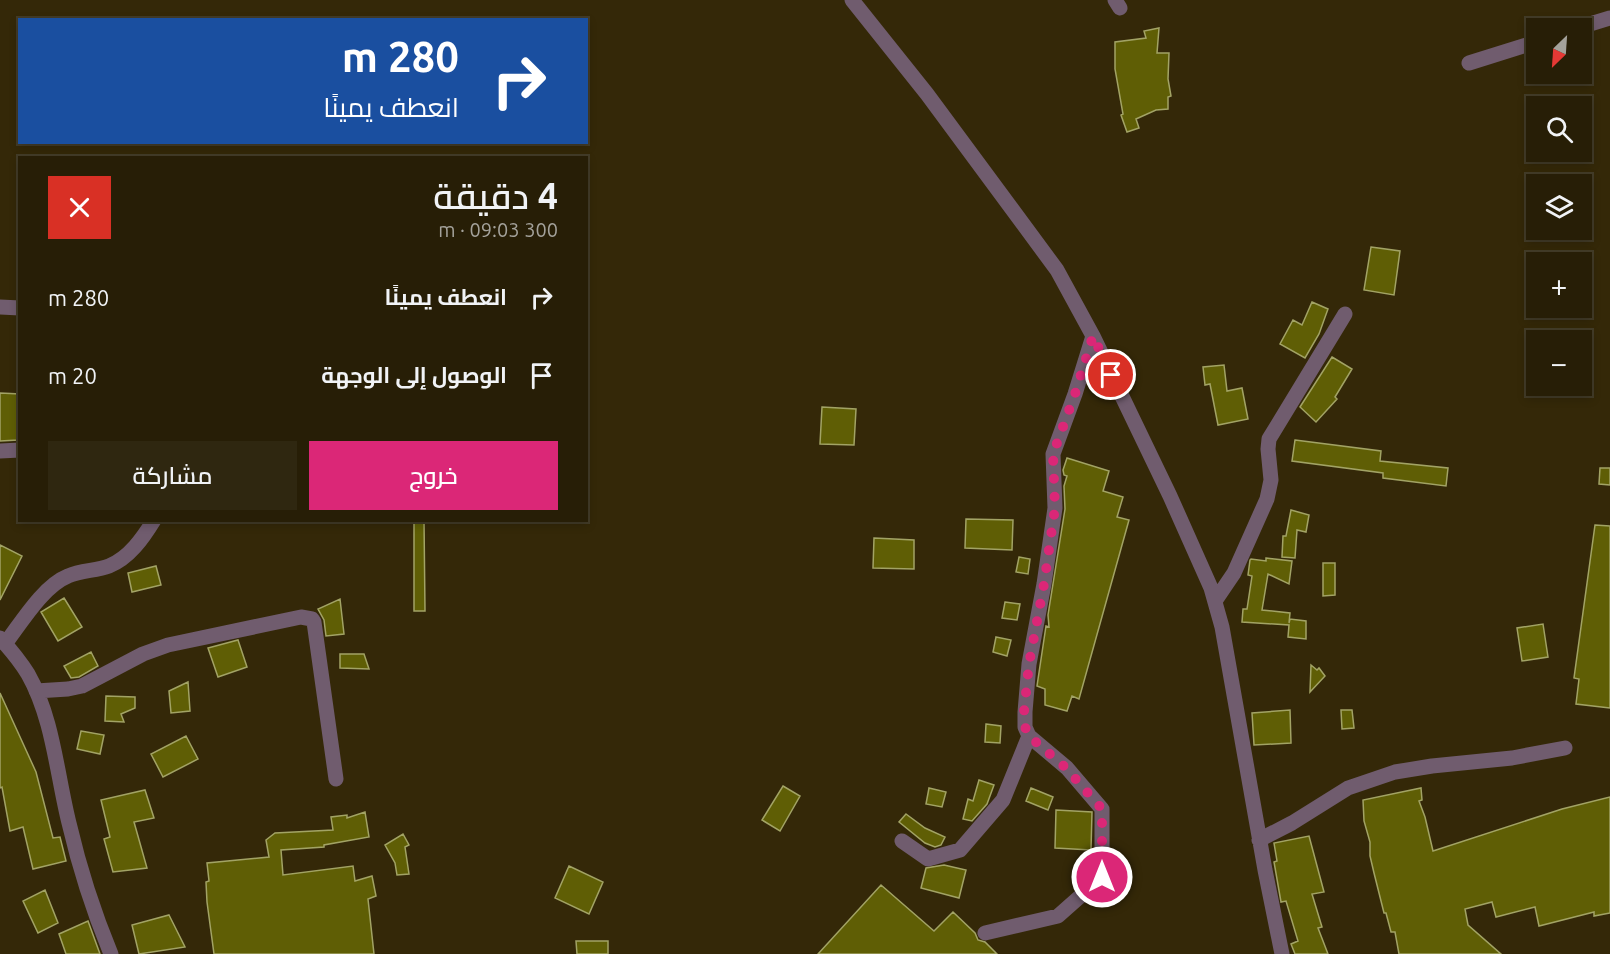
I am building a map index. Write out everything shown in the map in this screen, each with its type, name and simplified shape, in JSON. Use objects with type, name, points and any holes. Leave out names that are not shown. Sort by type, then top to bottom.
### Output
[{"type":"street","points":[[852,0],[927,94],[1057,270],[1093,336],[1170,496],[1215,601],[1282,954]]},
{"type":"street","points":[[1592,23],[1610,18]]},
{"type":"street","points":[[1469,63],[1526,45]]},
{"type":"street","points":[[0,307],[18,308]]},
{"type":"street","points":[[1215,601],[1234,573],[1267,498],[1271,480],[1269,439],[1346,314]]},
{"type":"street","points":[[985,933],[1058,916],[1102,877],[1102,809],[1066,768],[1029,736],[1025,727],[1024,712],[1029,664],[1055,508],[1053,454],[1093,336]]},
{"type":"street","points":[[0,451],[18,450]]},
{"type":"street","points":[[111,954],[102,934],[69,825],[49,733],[36,691],[19,660],[3,641],[55,584],[68,576],[109,566],[122,558],[141,540],[153,522]]},
{"type":"street","points":[[36,691],[82,686],[143,654],[168,645],[301,617],[308,618],[314,622],[336,779]]},
{"type":"street","points":[[902,841],[928,859],[960,850],[1003,800],[1029,736]]},
{"type":"street","points":[[1259,840],[1292,824],[1348,788],[1395,772],[1512,758],[1565,748]]},
{"type":"building","points":[[1159,28],[1157,53],[1169,53],[1168,79],[1171,96],[1168,97],[1168,109],[1156,110],[1136,119],[1139,128],[1127,132],[1121,115],[1123,114],[1115,69],[1115,42],[1146,38],[1144,31]]},
{"type":"building","points":[[1371,247],[1400,251],[1394,295],[1364,290]]},
{"type":"building","points":[[1312,302],[1328,309],[1319,334],[1305,358],[1280,344],[1293,320],[1302,325]]},
{"type":"building","points":[[1332,357],[1352,369],[1335,397],[1337,399],[1316,422],[1300,407]]},
{"type":"building","points":[[1224,365],[1227,391],[1242,388],[1248,419],[1218,425],[1210,384],[1205,385],[1203,367]]},
{"type":"building","points":[[0,393],[18,394],[18,440],[0,441]]},
{"type":"building","points":[[822,407],[856,409],[854,445],[820,444]]},
{"type":"building","points":[[1295,440],[1381,451],[1380,461],[1448,468],[1446,486],[1383,478],[1383,473],[1292,461]]},
{"type":"building","points":[[1067,458],[1109,471],[1103,491],[1123,497],[1117,517],[1129,520],[1079,699],[1072,696],[1067,711],[1045,705],[1045,689],[1037,686],[1046,626],[1049,627],[1048,615],[1065,509],[1064,486],[1067,476],[1064,475],[1063,470]]},
{"type":"building","points":[[1600,468],[1610,468],[1610,485],[1599,484]]},
{"type":"building","points":[[1291,510],[1309,515],[1306,532],[1297,530],[1295,558],[1282,557],[1283,536],[1286,536]]},
{"type":"building","points":[[966,519],[1013,520],[1012,550],[965,548]]},
{"type":"building","points":[[414,522],[424,522],[425,611],[414,611]]},
{"type":"building","points":[[1595,525],[1610,526],[1610,708],[1576,704],[1579,679],[1574,678]]},
{"type":"building","points":[[874,538],[914,540],[914,569],[873,568]]},
{"type":"building","points":[[0,545],[22,556],[0,600]]},
{"type":"building","points":[[1019,557],[1030,559],[1028,574],[1016,572]]},
{"type":"building","points":[[1266,558],[1292,561],[1289,584],[1268,574],[1262,610],[1290,613],[1289,623],[1290,619],[1306,621],[1306,639],[1288,637],[1289,625],[1242,622],[1243,609],[1247,609],[1252,576],[1248,575],[1250,560],[1266,561]]},
{"type":"building","points":[[1323,563],[1335,563],[1335,595],[1323,596]]},
{"type":"building","points":[[156,566],[161,585],[132,592],[128,573]]},
{"type":"building","points":[[64,598],[82,627],[58,641],[41,612]]},
{"type":"building","points":[[340,599],[344,634],[326,636],[324,620],[318,609]]},
{"type":"building","points":[[1005,602],[1020,604],[1017,620],[1002,618]]},
{"type":"building","points":[[1543,624],[1548,657],[1522,661],[1517,628]]},
{"type":"building","points":[[996,637],[1011,640],[1007,656],[993,652]]},
{"type":"building","points":[[238,640],[247,667],[218,677],[208,648]]},
{"type":"building","points":[[91,652],[98,666],[79,677],[71,678],[64,666]]},
{"type":"building","points":[[340,654],[364,654],[369,669],[340,668]]},
{"type":"building","points":[[1311,665],[1317,670],[1319,668],[1325,676],[1310,692]]},
{"type":"building","points":[[188,682],[190,711],[171,713],[169,691]]},
{"type":"building","points":[[0,693],[36,772],[53,838],[60,837],[66,861],[33,869],[23,827],[10,831],[2,787],[0,788]]},
{"type":"building","points":[[106,696],[135,697],[135,708],[121,714],[124,722],[105,721]]},
{"type":"building","points":[[1290,710],[1291,743],[1254,745],[1252,713]]},
{"type":"building","points":[[1341,710],[1352,710],[1354,728],[1342,729]]},
{"type":"building","points":[[986,724],[1001,726],[1000,743],[985,742]]},
{"type":"building","points":[[81,731],[104,735],[100,754],[77,749]]},
{"type":"building","points":[[186,736],[198,759],[163,777],[151,754]]},
{"type":"building","points":[[979,780],[994,785],[987,804],[972,821],[963,819],[968,799],[973,801]]},
{"type":"building","points":[[783,786],[800,796],[780,831],[762,820]]},
{"type":"building","points":[[929,788],[946,792],[942,807],[926,804]]},
{"type":"building","points":[[1031,788],[1053,797],[1048,810],[1026,801]]},
{"type":"building","points":[[1421,788],[1422,800],[1419,801],[1433,851],[1562,809],[1610,797],[1610,913],[1594,916],[1594,912],[1539,926],[1535,907],[1496,917],[1492,902],[1465,909],[1468,925],[1501,954],[1399,954],[1395,932],[1391,932],[1386,913],[1384,913],[1370,856],[1363,800]]},
{"type":"building","points":[[145,790],[154,818],[134,822],[147,868],[113,872],[104,839],[110,837],[101,800]]},
{"type":"building","points":[[1056,810],[1092,812],[1091,850],[1055,848]]},
{"type":"building","points":[[365,812],[369,837],[324,845],[324,847],[281,850],[283,875],[353,866],[355,881],[372,876],[376,896],[368,899],[374,954],[214,954],[207,902],[206,882],[209,881],[207,863],[269,857],[266,840],[275,833],[333,830],[331,817],[347,815],[347,818]]},
{"type":"building","points":[[906,814],[925,828],[945,837],[941,845],[935,847],[925,843],[899,822]]},
{"type":"building","points":[[403,834],[409,845],[405,847],[409,874],[397,875],[395,863],[385,845]]},
{"type":"building","points":[[1309,836],[1324,892],[1312,894],[1322,927],[1318,928],[1328,954],[1295,954],[1291,944],[1298,941],[1286,901],[1281,902],[1274,862],[1277,861],[1274,843]]},
{"type":"building","points":[[944,865],[966,870],[959,898],[921,888],[926,868]]},
{"type":"building","points":[[569,866],[603,882],[589,914],[555,898]]},
{"type":"building","points":[[881,885],[934,931],[953,912],[975,933],[978,940],[985,942],[997,954],[818,954]]},
{"type":"building","points":[[45,890],[58,923],[38,933],[23,901]]},
{"type":"building","points":[[169,915],[185,947],[139,954],[132,925]]},
{"type":"building","points":[[88,921],[100,954],[66,954],[59,934]]},
{"type":"building","points":[[576,941],[608,941],[608,954],[577,954]]},
{"type":"route","points":[[1102,877],[1102,809],[1055,756],[1029,736],[1025,727],[1024,712],[1029,664],[1055,508],[1053,454],[1093,336],[1111,375]]}]
